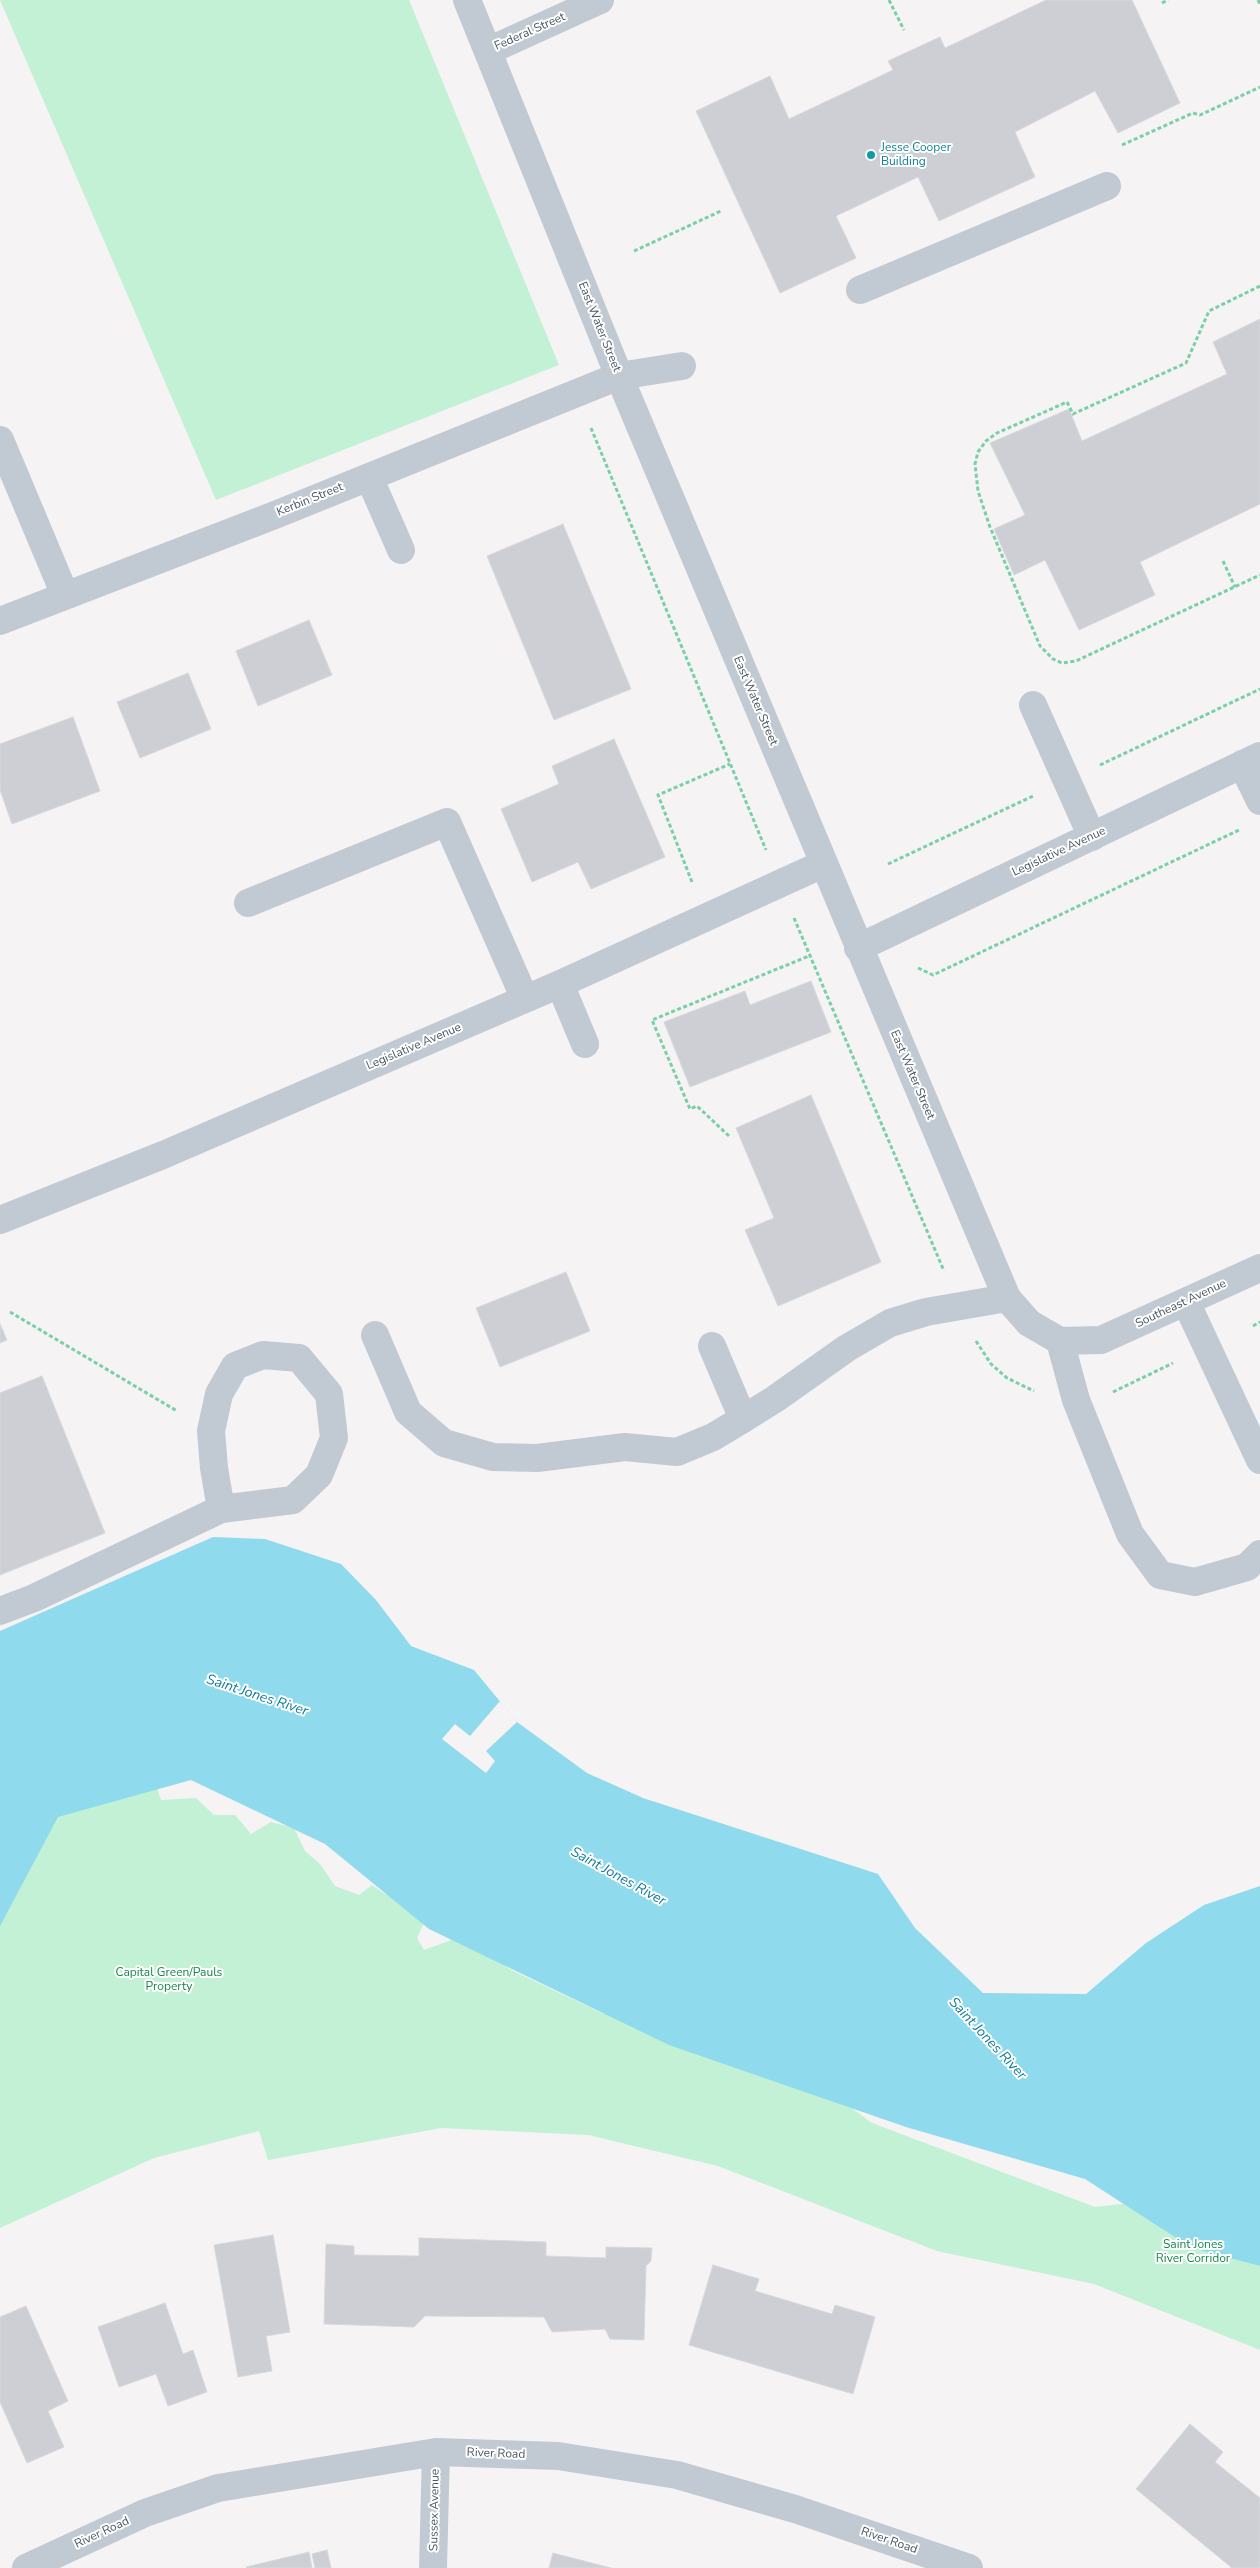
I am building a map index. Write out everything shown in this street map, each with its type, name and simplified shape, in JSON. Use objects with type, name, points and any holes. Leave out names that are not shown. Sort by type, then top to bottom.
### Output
[{"type":"street","name":"East Water Street","points":[[467,0],[619,376],[858,948],[1007,1298],[1029,1323],[1060,1341]]},
{"type":"street","name":"Federal Street","points":[[488,51],[600,0]]},
{"type":"street","points":[[860,290],[1107,186]]},
{"type":"street","name":"Kerbin Street","points":[[0,621],[369,477],[619,376],[682,366]]},
{"type":"street","points":[[0,440],[64,595]]},
{"type":"street","points":[[369,477],[401,550]]},
{"type":"street","points":[[1033,704],[1092,837]]},
{"type":"street","points":[[1251,760],[1260,801]]},
{"type":"street","name":"Legislative Avenue","points":[[858,948],[1251,760]]},
{"type":"street","points":[[248,903],[447,822],[525,999]]},
{"type":"street","name":"Legislative Avenue","points":[[0,1220],[164,1155],[560,984],[823,864]]},
{"type":"street","points":[[560,984],[585,1044]]},
{"type":"street","name":"Southeast Avenue","points":[[1060,1341],[1101,1340],[1260,1268]]},
{"type":"street","points":[[375,1334],[408,1412],[444,1443],[493,1457],[537,1458],[625,1447],[677,1452],[713,1437],[743,1419],[775,1399],[847,1348],[890,1323],[926,1312],[1007,1298]]},
{"type":"street","points":[[1186,1302],[1260,1460]]},
{"type":"street","points":[[1060,1341],[1076,1400],[1130,1534],[1160,1575],[1195,1582],[1247,1567],[1260,1554]]},
{"type":"street","points":[[712,1346],[743,1419]]},
{"type":"street","points":[[0,1610],[34,1598],[221,1509],[293,1500],[319,1476],[334,1438],[329,1394],[299,1358],[263,1355],[235,1366],[219,1394],[211,1431],[214,1468],[221,1509]]},
{"type":"street","name":"River Road","points":[[26,2568],[145,2513],[218,2488],[436,2452],[558,2456],[677,2475],[795,2509],[969,2568]]},
{"type":"street","name":"Sussex Avenue","points":[[433,2568],[436,2452]]},
{"type":"path","points":[[889,0],[904,30]]},
{"type":"path","points":[[1162,3],[1168,0]]},
{"type":"path","points":[[1258,0],[1260,4]]},
{"type":"path","points":[[1122,145],[1193,113],[1200,115],[1260,86]]},
{"type":"path","points":[[634,251],[721,211]]},
{"type":"path","points":[[1260,286],[1209,311],[1186,363],[1073,414],[1067,402],[997,433],[986,441],[978,452],[975,464],[978,491],[990,527],[1040,646],[1053,659],[1062,662],[1076,661],[1260,575]]},
{"type":"path","points":[[591,427],[769,857]]},
{"type":"path","points":[[1223,561],[1235,587]]},
{"type":"path","points":[[888,864],[1260,689]]},
{"type":"path","points":[[694,888],[658,795],[730,764]]},
{"type":"path","points":[[918,968],[933,974],[1246,826]]},
{"type":"path","points":[[790,910],[945,1274]]},
{"type":"path","points":[[729,1136],[697,1106],[690,1108],[652,1020],[809,956]]},
{"type":"path","points":[[10,1312],[211,1431]]},
{"type":"path","points":[[1253,1326],[1260,1322]]},
{"type":"path","points":[[974,1337],[991,1364],[1008,1378],[1040,1394]]},
{"type":"path","points":[[1108,1394],[1175,1362]]},
{"type":"green space","points":[[0,0],[409,0],[559,365],[216,500]]},
{"type":"green space","name":"Capital Green/Pauls Property","points":[[148,1762],[161,1800],[196,1798],[214,1815],[235,1815],[251,1834],[271,1822],[294,1828],[305,1851],[320,1864],[335,1886],[359,1895],[372,1885],[385,1894],[409,1883],[429,1912],[417,1938],[424,1950],[490,1926],[491,1957],[513,1971],[604,2014],[688,2002],[803,2072],[872,2123],[1095,2207],[1139,2202],[1260,2151],[1260,2350],[1094,2284],[937,2251],[718,2166],[588,2135],[441,2128],[268,2160],[259,2131],[154,2158],[0,2228],[0,1793]]},
{"type":"water","name":"Saint Jones River","points":[[213,1537],[265,1539],[341,1564],[376,1600],[411,1646],[474,1670],[517,1722],[587,1773],[643,1798],[878,1874],[915,1928],[983,1993],[1086,1994],[1146,1943],[1204,1905],[1260,1886],[1260,2266],[1192,2248],[1085,2179],[906,2127],[669,2045],[429,1929],[325,1844],[191,1780],[58,1817],[0,1926],[0,1631]]},
{"type":"pier","points":[[500,1701],[517,1722],[486,1751],[495,1761],[486,1773],[442,1739],[455,1724],[470,1736]]},
{"type":"building","name":"Jesse Cooper Building","points":[[1046,0],[1132,0],[1180,103],[1118,133],[1095,91],[1015,132],[1035,177],[939,221],[918,177],[836,216],[856,258],[780,293],[696,111],[770,76],[789,119],[893,70],[888,61],[940,37],[945,48]]},
{"type":"building","points":[[1260,319],[1260,504],[1140,562],[1155,595],[1079,630],[1045,560],[1014,575],[994,529],[1025,515],[990,443],[1069,409],[1082,441],[1227,374],[1213,342]]},
{"type":"building","points":[[563,524],[631,689],[554,720],[487,556]]},
{"type":"building","points":[[309,620],[332,675],[258,706],[236,651]]},
{"type":"building","points":[[188,673],[211,729],[140,758],[117,702]]},
{"type":"building","points":[[73,717],[100,791],[12,824],[0,790],[0,744]]},
{"type":"building","points":[[614,739],[665,857],[591,889],[578,862],[532,882],[501,809],[559,784],[552,766]]},
{"type":"building","points":[[811,981],[831,1032],[690,1087],[664,1022],[745,991],[750,1005]]},
{"type":"building","points":[[811,1095],[881,1262],[778,1306],[745,1230],[774,1218],[736,1128]]},
{"type":"building","points":[[566,1272],[590,1331],[500,1367],[476,1308]]},
{"type":"building","points":[[0,1324],[7,1340],[0,1343]]},
{"type":"building","points":[[42,1376],[105,1533],[0,1575],[0,1393]]},
{"type":"building","points":[[273,2235],[290,2332],[266,2336],[272,2371],[238,2377],[214,2245]]},
{"type":"building","points":[[419,2238],[546,2242],[546,2256],[606,2258],[606,2247],[652,2248],[651,2261],[646,2266],[644,2340],[610,2339],[605,2329],[552,2332],[544,2317],[425,2316],[414,2327],[324,2324],[326,2244],[354,2246],[354,2255],[419,2256]]},
{"type":"building","points":[[713,2265],[759,2279],[755,2291],[832,2314],[835,2305],[875,2317],[853,2394],[689,2345]]},
{"type":"building","points":[[165,2303],[183,2354],[193,2350],[207,2392],[168,2406],[156,2374],[119,2387],[98,2327]]},
{"type":"building","points":[[26,2306],[68,2401],[48,2411],[64,2447],[27,2463],[0,2402],[0,2317]]},
{"type":"building","points":[[1190,2424],[1223,2452],[1215,2462],[1260,2498],[1260,2568],[1232,2568],[1136,2489]]},
{"type":"building","points":[[327,2550],[331,2568],[315,2568],[312,2554]]},
{"type":"building","points":[[309,2552],[312,2568],[246,2567]]},
{"type":"building","points":[[553,2553],[611,2568],[549,2568]]},
{"type":"place","name":"Jesse Cooper Building","points":[[871,155]]},
{"type":"park label","name":"Saint Jones River Corridor","points":[[1193,2252]]}]
